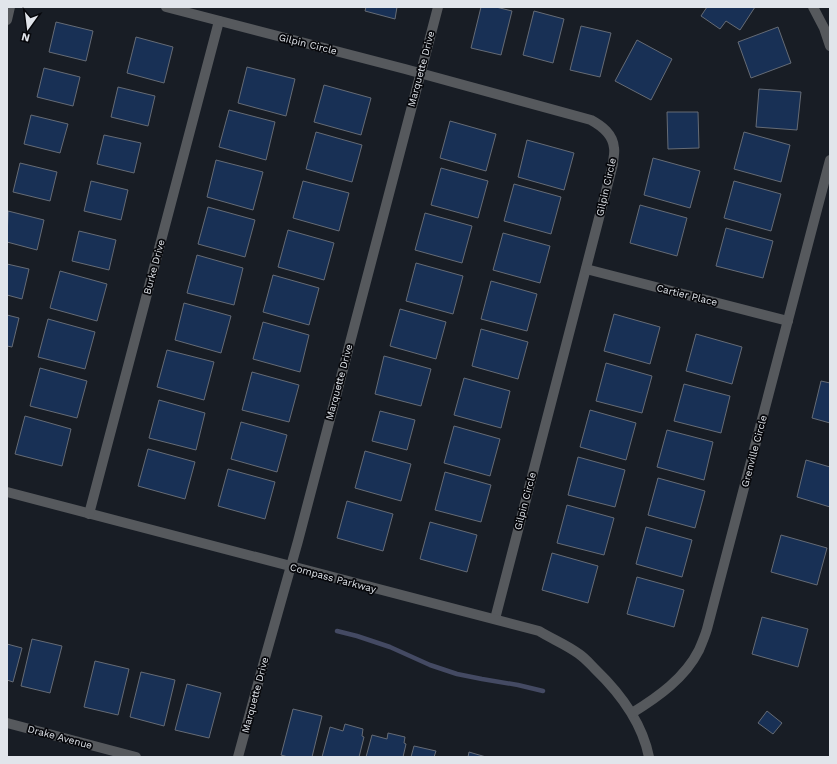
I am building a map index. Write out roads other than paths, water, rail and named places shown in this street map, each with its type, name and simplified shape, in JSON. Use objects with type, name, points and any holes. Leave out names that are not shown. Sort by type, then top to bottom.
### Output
[{"type":"street","points":[[7,20],[10,7]]},
{"type":"street","name":"Gilpin Circle","points":[[166,7],[420,73],[591,120],[602,126],[611,136],[614,147],[613,164],[495,620]]},
{"type":"street","name":"Marquette Drive","points":[[238,757],[264,658],[291,567],[438,7]]},
{"type":"street","points":[[812,7],[824,28],[830,46]]},
{"type":"street","name":"Burke Drive","points":[[89,514],[219,21]]},
{"type":"street","name":"Grenville Circle","points":[[632,713],[662,693],[687,669],[699,650],[707,630],[830,160]]},
{"type":"street","name":"Cartier Place","points":[[586,269],[788,321]]},
{"type":"street","name":"Compass Parkway","points":[[7,492],[539,631],[580,654],[608,681],[632,713],[638,725],[649,757]]},
{"type":"street","name":"Drake Avenue","points":[[7,723],[136,757]]},
{"type":"waterway","points":[[337,631],[390,647],[430,665],[457,674],[543,691]]}]
